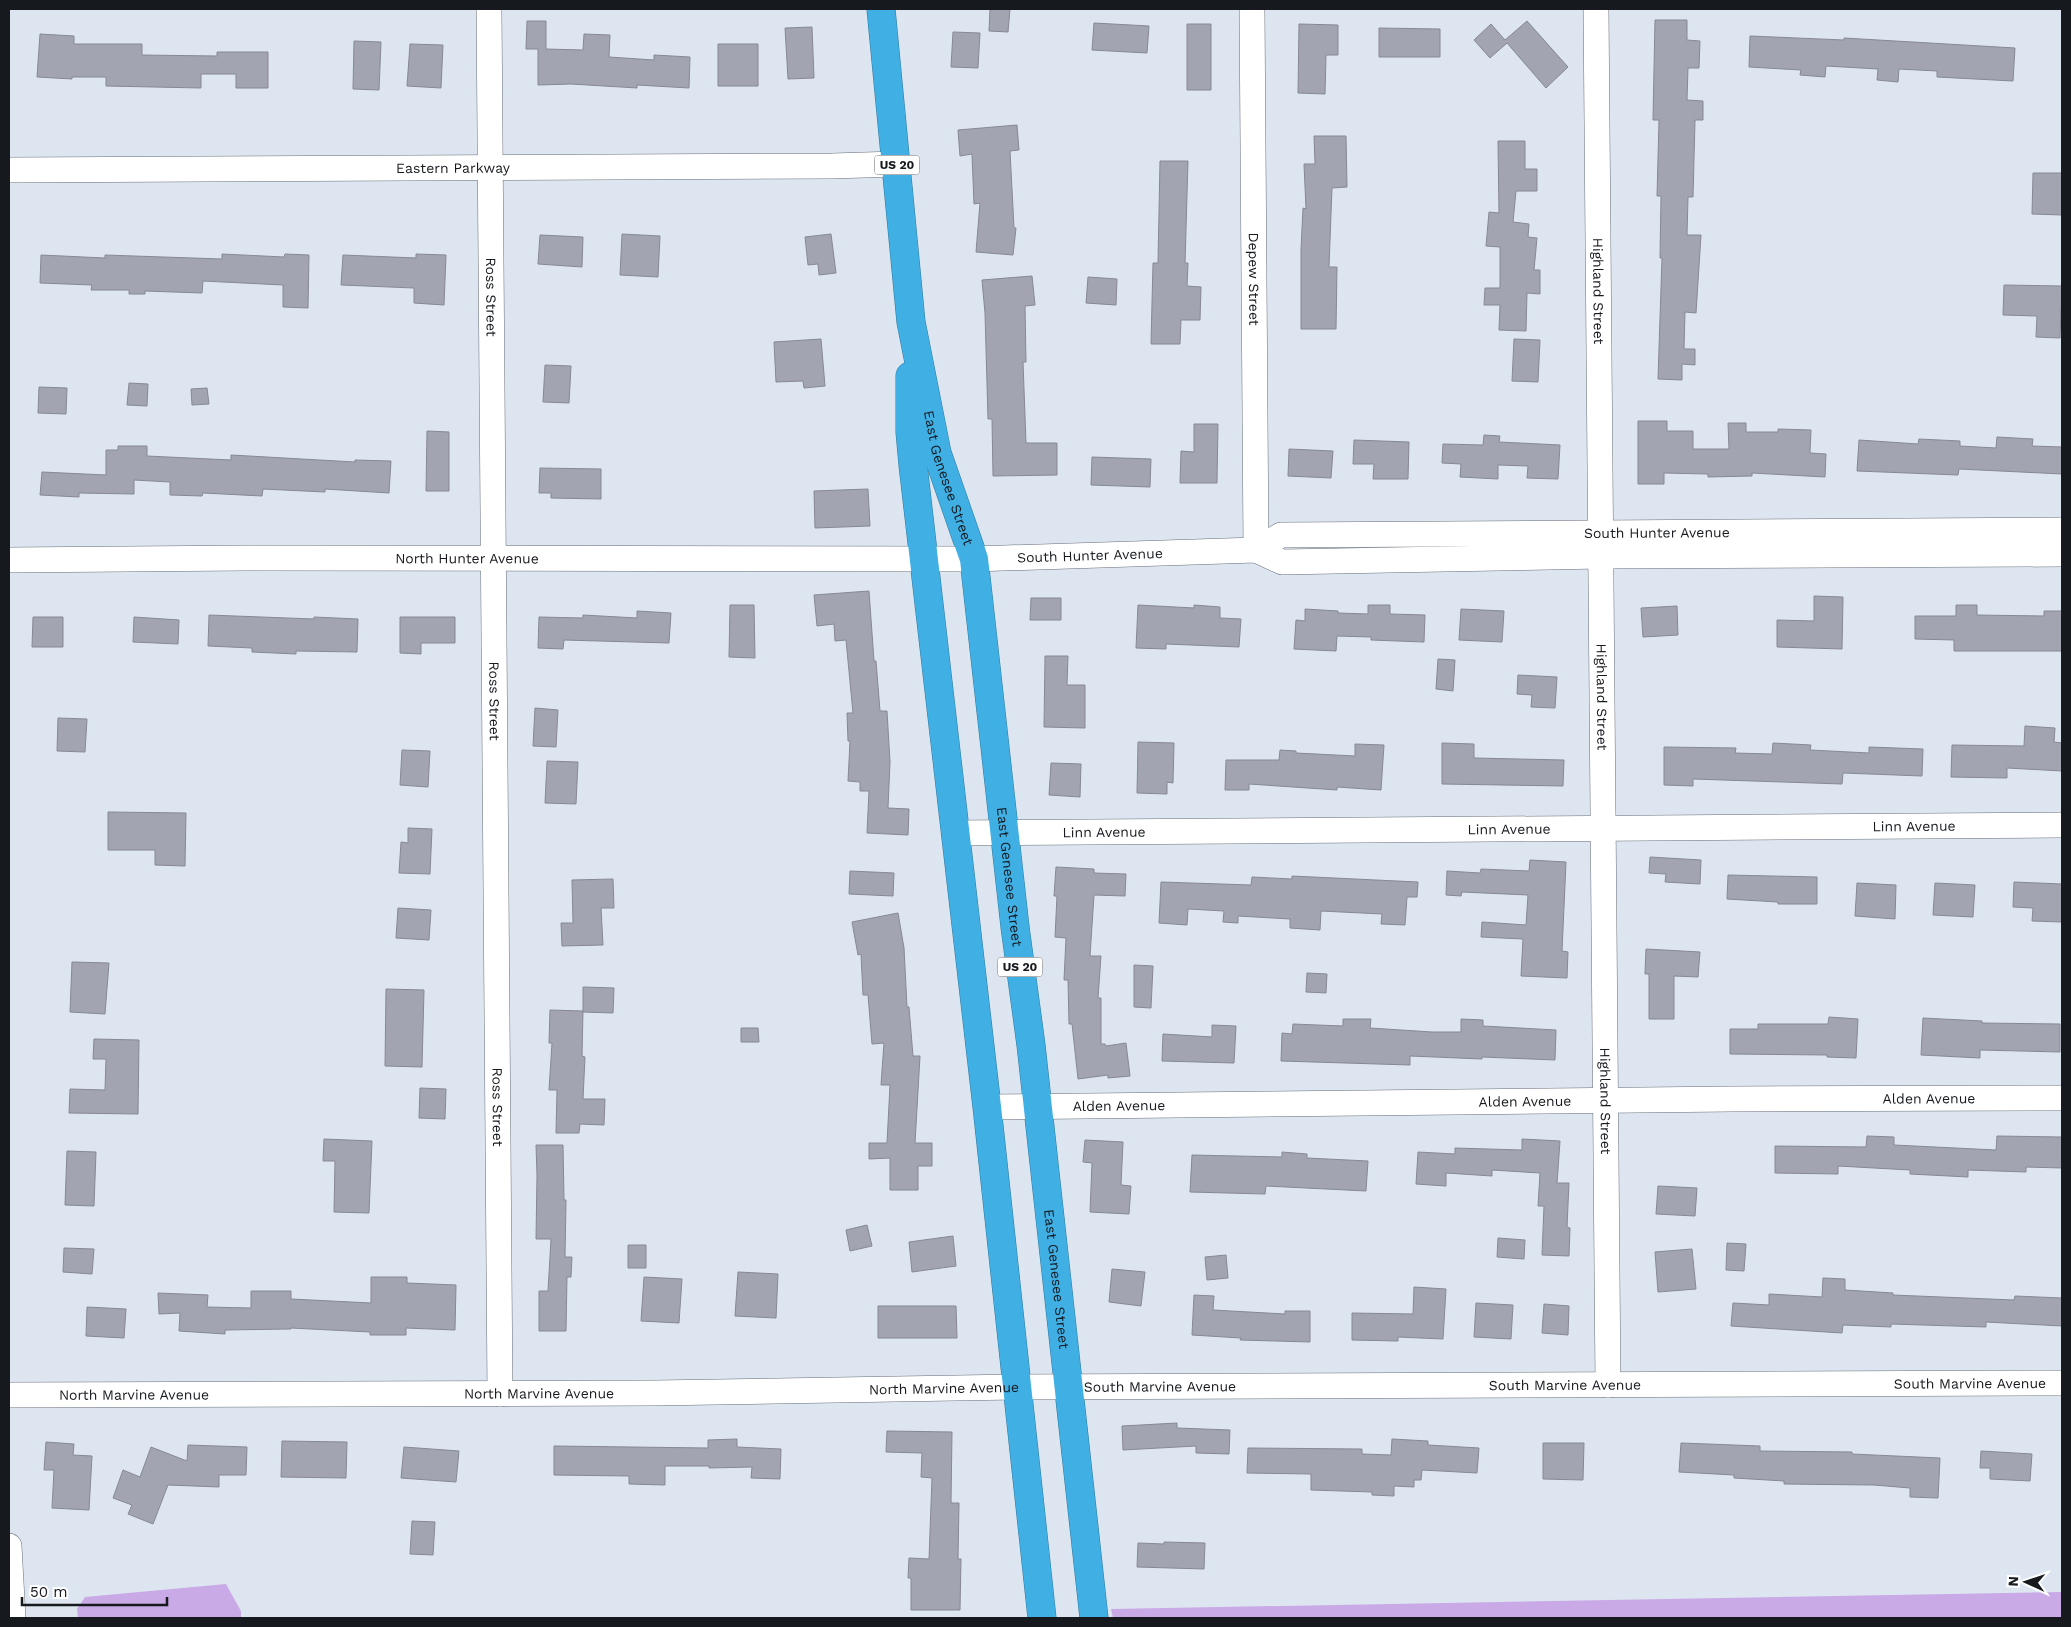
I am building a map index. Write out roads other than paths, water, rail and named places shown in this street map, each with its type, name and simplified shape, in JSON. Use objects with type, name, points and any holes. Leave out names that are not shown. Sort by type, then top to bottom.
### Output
[{"type":"highway","name":"East Genesee Street","points":[[881,9],[911,322],[937,453],[974,560],[1094,1618]]},
{"type":"highway","name":"East Genesee Street","points":[[911,322],[910,432],[987,1107],[1042,1618]]},
{"type":"street","name":"Ross Street","points":[[489,9],[500,1394]]},
{"type":"street","name":"Depew Street","points":[[1252,9],[1256,550]]},
{"type":"street","name":"Highland Street","points":[[1596,9],[1608,1385]]},
{"type":"street","name":"Eastern Parkway","points":[[9,170],[832,166],[896,164]]},
{"type":"street","name":"South Hunter Avenue","points":[[1601,545],[2062,530]]},
{"type":"street","name":"South Hunter Avenue","points":[[925,560],[1256,550],[1281,535],[1601,545],[2062,554]]},
{"type":"street","name":"North Hunter Avenue","points":[[9,560],[880,558],[925,560]]},
{"type":"street","name":"Linn Avenue","points":[[955,834],[1603,827],[2062,825]]},
{"type":"street","name":"Alden Avenue","points":[[987,1107],[2062,1098]]},
{"type":"street","name":"South Marvine Avenue","points":[[1068,1388],[2062,1383]]},
{"type":"street","name":"North Marvine Avenue","points":[[9,1395],[500,1394],[1068,1388]]},
{"type":"street","points":[[9,1546],[13,1618]]}]
